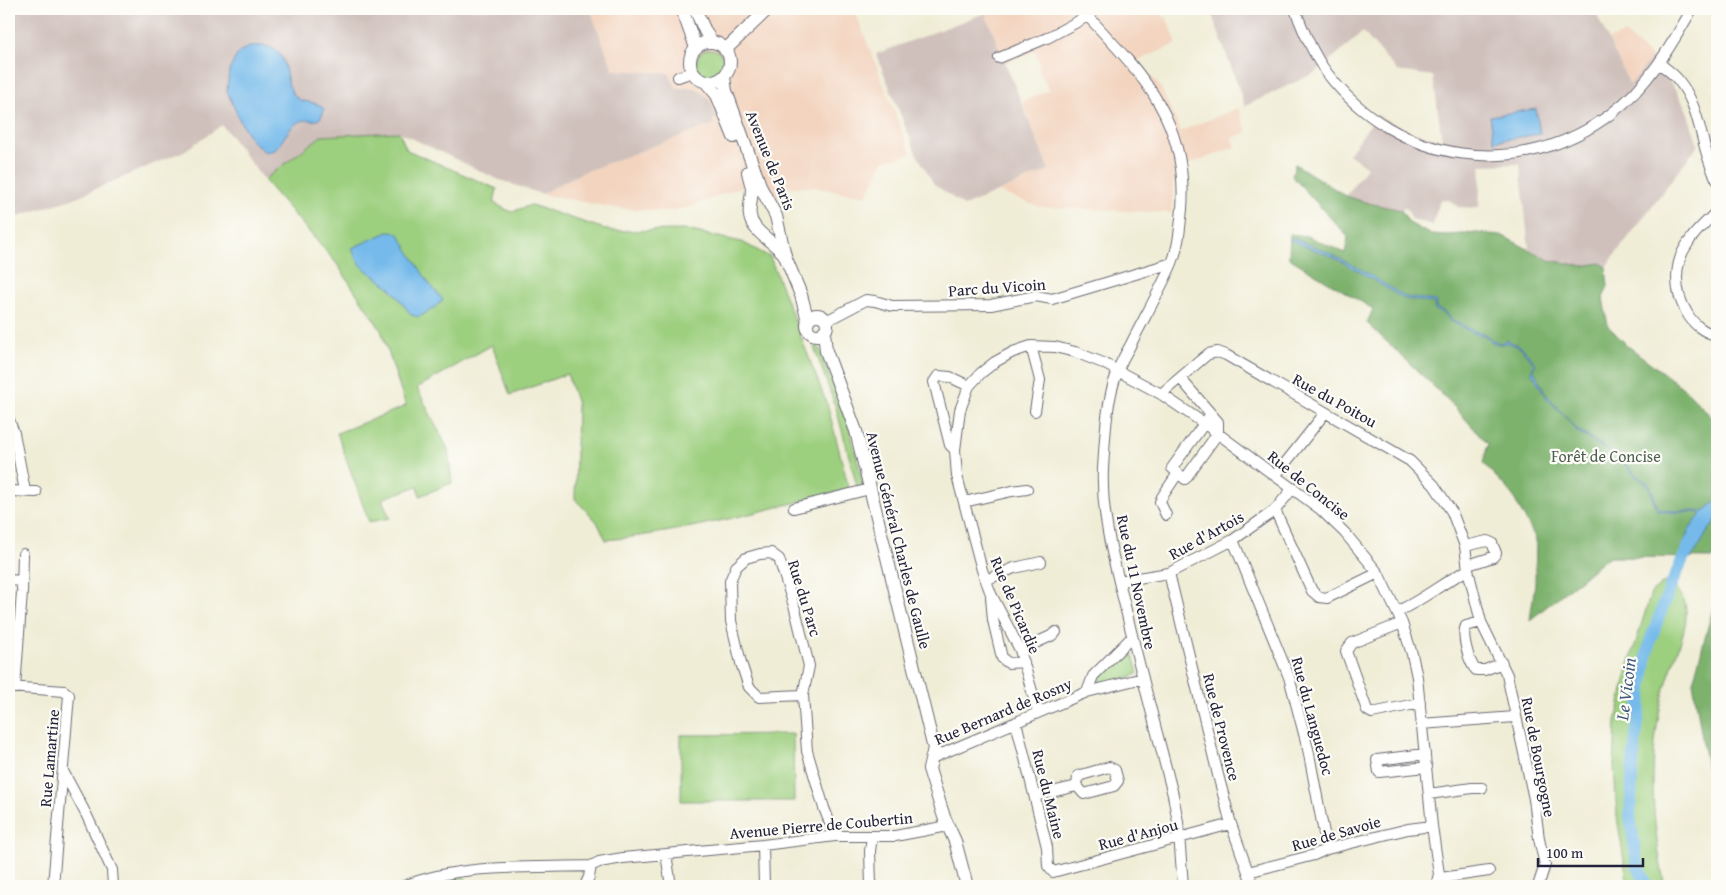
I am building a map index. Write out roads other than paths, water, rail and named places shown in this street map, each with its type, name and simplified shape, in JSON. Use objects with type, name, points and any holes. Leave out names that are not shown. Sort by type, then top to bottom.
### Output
[{"type":"main road","points":[[682,9],[696,48]]},
{"type":"main road","points":[[696,9],[712,42]]},
{"type":"main road","points":[[725,50],[768,9]]},
{"type":"main road","points":[[712,42],[725,50],[730,64],[724,77],[716,82],[706,82],[696,77],[692,72],[690,57],[696,48],[703,43],[712,42]]},
{"type":"main road","name":"Avenue de Paris","points":[[724,77],[726,91],[758,181],[776,216],[785,256],[801,295],[818,324]]},
{"type":"main road","name":"Avenue de Paris","points":[[706,82],[717,95],[736,140],[751,184],[749,211],[752,222],[759,232],[777,245],[785,256]]},
{"type":"main road","name":"Avenue Général Charles de Gaulle","points":[[818,324],[856,431],[868,490],[934,748],[932,758],[950,815],[946,836],[959,886]]},
{"type":"main road","name":"Avenue Général Charles de Gaulle","points":[[948,826],[955,841],[967,886]]},
{"type":"street","points":[[1295,9],[1321,65],[1345,94],[1366,113],[1385,126],[1410,139],[1434,148],[1465,154],[1501,156],[1540,150],[1585,131],[1620,107],[1659,63],[1692,9]]},
{"type":"street","points":[[999,58],[1047,38],[1085,13]]},
{"type":"street","name":"Rue du 11 Novembre","points":[[1085,13],[1137,70],[1158,99],[1170,126],[1180,165],[1183,194],[1178,240],[1172,263],[1117,371],[1110,406],[1103,471],[1108,533],[1132,637],[1173,795],[1180,839],[1183,886]]},
{"type":"street","points":[[1659,63],[1680,82],[1691,102],[1709,161],[1717,180]]},
{"type":"street","points":[[678,77],[692,72]]},
{"type":"street","points":[[1717,211],[1688,243],[1680,260],[1676,282],[1680,301],[1689,317],[1701,329],[1717,335]]},
{"type":"street","name":"Parc du Vicoin","points":[[818,324],[866,300],[892,306],[991,305],[1036,296],[1052,299],[1172,263]]},
{"type":"street","points":[[1032,346],[1040,380],[1035,411]]},
{"type":"street","name":"Rue de Picardie","points":[[1038,712],[1020,650],[991,594],[986,580],[964,502],[954,450],[960,410],[969,386],[995,362],[1013,352],[1032,346],[1054,347],[1075,352],[1117,371]]},
{"type":"street","name":"Rue du Poitou","points":[[1161,394],[1208,354],[1218,352],[1410,461],[1434,485],[1452,512],[1465,546],[1468,568],[1481,622]]},
{"type":"street","name":"Rue de Concise","points":[[1117,371],[1161,394],[1293,488],[1320,509],[1345,533],[1378,573],[1398,612],[1412,654],[1420,702],[1439,881]]},
{"type":"street","name":"Rue de Picardie","points":[[954,450],[950,445],[934,382],[938,376],[943,375],[969,386]]},
{"type":"street","points":[[1180,378],[1212,414],[1218,422],[1218,433],[1185,479],[1172,468],[1212,414]]},
{"type":"street","points":[[1275,476],[1325,413]]},
{"type":"street","points":[[9,420],[11,433],[31,492],[9,491]]},
{"type":"street","points":[[1166,515],[1160,502],[1178,473]]},
{"type":"street","name":"Rue d'Artois","points":[[1119,581],[1169,573],[1233,540],[1275,510],[1293,488]]},
{"type":"street","points":[[964,502],[1027,489]]},
{"type":"street","points":[[794,508],[868,490]]},
{"type":"street","points":[[1275,510],[1312,591],[1319,597],[1327,598],[1378,573]]},
{"type":"street","name":"Rue du Languedoc","points":[[1233,540],[1289,677],[1308,749],[1327,849]]},
{"type":"street","points":[[1398,612],[1415,604],[1468,568],[1492,557],[1496,553],[1492,543],[1487,541],[1465,546]]},
{"type":"street","name":"Rue du Parc","points":[[804,695],[759,697],[749,687],[741,664],[732,622],[730,589],[730,581],[736,567],[746,558],[771,553],[779,559],[809,666],[804,695],[807,751],[824,808],[835,836]]},
{"type":"street","points":[[12,688],[23,554]]},
{"type":"street","points":[[986,580],[1014,568],[1041,562]]},
{"type":"street","name":"Rue de Provence","points":[[1169,573],[1218,776],[1231,824],[1253,886]]},
{"type":"street","points":[[9,580],[22,580]]},
{"type":"street","points":[[991,594],[993,620],[1002,658],[1008,663],[1024,662]]},
{"type":"street","points":[[1481,622],[1466,626],[1464,630],[1472,665],[1476,670],[1485,670],[1502,663]]},
{"type":"street","name":"Rue de Bourgogne","points":[[1481,622],[1507,675],[1534,799],[1539,839],[1545,865],[1538,886]]},
{"type":"street","points":[[1402,623],[1352,644],[1346,650],[1367,710],[1372,713],[1420,702]]},
{"type":"street","points":[[1020,650],[1056,632]]},
{"type":"street","name":"Rue Bernard de Rosny","points":[[1087,692],[1093,676],[1132,637]]},
{"type":"street","name":"Rue Bernard de Rosny","points":[[932,758],[1087,692],[1143,678]]},
{"type":"street","name":"Rue Lamartine","points":[[12,688],[64,692],[70,695],[53,886]]},
{"type":"street","points":[[1422,724],[1515,717]]},
{"type":"street","name":"Rue du Maine","points":[[1016,722],[1047,846],[1048,866],[1053,872]]},
{"type":"street","points":[[1425,754],[1377,760],[1379,772],[1427,767]]},
{"type":"street","points":[[63,771],[87,816],[112,870],[113,886]]},
{"type":"street","points":[[1035,796],[1076,786]]},
{"type":"street","points":[[1430,794],[1482,788]]},
{"type":"street","name":"Rue d'Anjou","points":[[1053,872],[1231,824]]},
{"type":"street","name":"Avenue Pierre de Coubertin","points":[[404,886],[436,876],[467,870],[591,866],[599,862],[612,860],[835,836],[910,834],[948,826]]},
{"type":"street","name":"Rue de Savoie","points":[[1248,872],[1314,855],[1327,849],[1408,829],[1432,826]]},
{"type":"street","points":[[871,886],[870,851],[872,836]]},
{"type":"street","points":[[763,845],[764,886]]},
{"type":"street","points":[[666,854],[671,886]]},
{"type":"street","points":[[585,886],[590,878],[591,866]]},
{"type":"street","points":[[1439,881],[1489,871]]},
{"type":"water","points":[[253,46],[267,46],[276,51],[284,63],[291,91],[299,99],[317,104],[324,109],[322,115],[317,120],[303,120],[295,124],[275,150],[265,152],[253,142],[241,123],[227,91],[229,71],[237,55],[242,50]]},
{"type":"water","points":[[1536,109],[1540,134],[1494,141],[1490,116]]},
{"type":"water","points":[[388,232],[398,233],[428,282],[443,300],[419,317],[411,315],[386,284],[359,263],[352,248]]},
{"type":"water","points":[[1292,238],[1325,251],[1362,270],[1405,297],[1436,301],[1436,308],[1446,313],[1451,320],[1476,332],[1483,333],[1492,340],[1501,343],[1506,340],[1522,347],[1536,364],[1533,369],[1546,394],[1577,430],[1620,457],[1635,474],[1650,485],[1658,508],[1673,511],[1704,511],[1717,501],[1717,519],[1691,559],[1680,554],[1689,530],[1702,513],[1657,510],[1649,486],[1634,475],[1619,458],[1576,431],[1547,398],[1531,371],[1534,364],[1521,348],[1508,343],[1499,344],[1492,342],[1483,335],[1475,334],[1450,321],[1445,314],[1435,310],[1434,303],[1405,299],[1333,257],[1290,240]]},
{"type":"waterway","name":"Le Vicoin","points":[[1647,886],[1637,864],[1630,816],[1633,763],[1644,672],[1650,641],[1671,585],[1691,541]]},
{"type":"park label","name":"Forêt de Concise","points":[[1606,456]]}]
